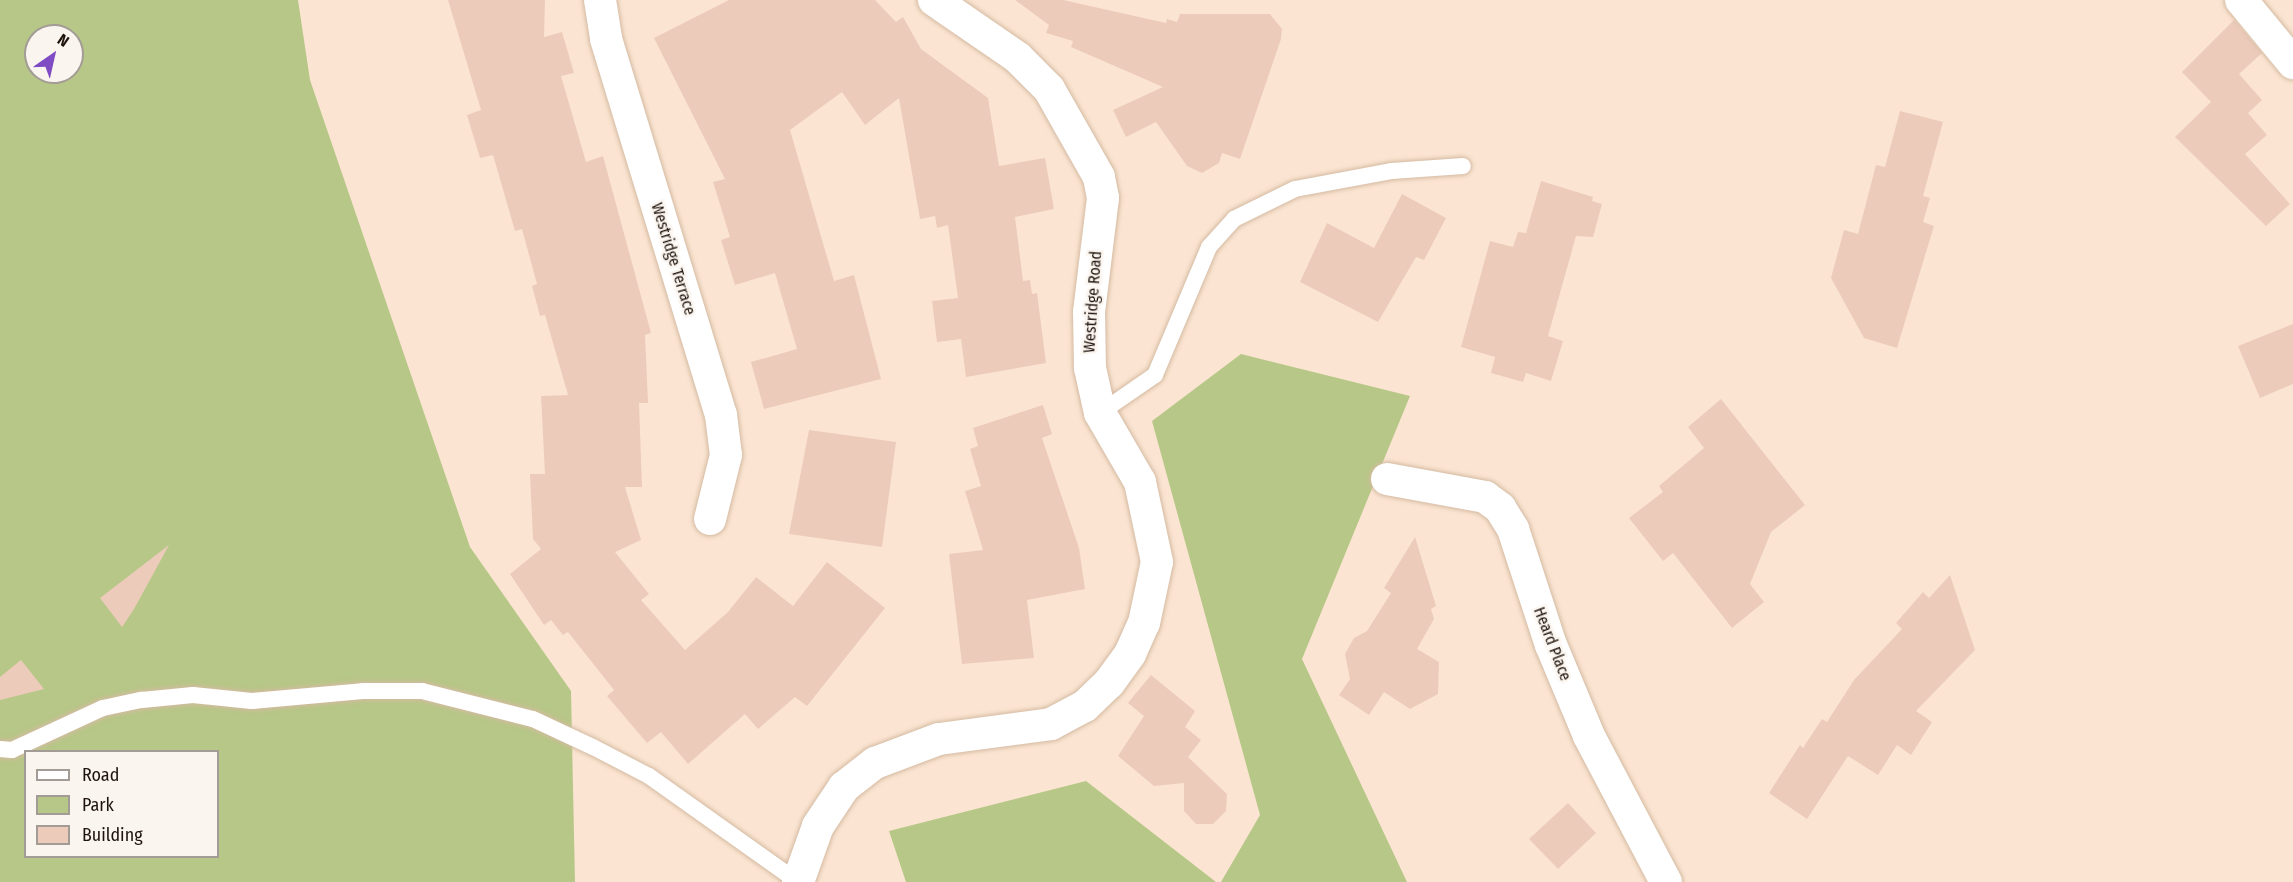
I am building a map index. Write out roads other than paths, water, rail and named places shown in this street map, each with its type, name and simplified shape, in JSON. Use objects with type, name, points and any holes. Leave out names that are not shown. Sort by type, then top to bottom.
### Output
[{"type":"street","name":"Westridge Terrace","points":[[600,0],[606,39],[721,415],[726,455],[710,519]]},
{"type":"street","name":"Westridge Road","points":[[798,882],[818,826],[844,787],[875,763],[939,739],[1051,724],[1085,706],[1109,683],[1130,654],[1144,623],[1156,562],[1140,482],[1100,413],[1088,343],[1103,198],[1099,177],[1049,89],[1017,57],[934,0]]},
{"type":"street","points":[[2241,0],[2293,63]]},
{"type":"street","name":"Heard Place","points":[[1387,479],[1485,497],[1500,508],[1513,529],[1551,645],[1589,736],[1666,882]]},
{"type":"lane","points":[[1100,413],[1155,375],[1209,247],[1234,219],[1295,189],[1392,171],[1463,166]]},
{"type":"lane","points":[[0,749],[12,750],[103,708],[142,700],[193,695],[252,701],[363,691],[422,692],[533,719],[593,747],[649,776],[798,882]]}]
